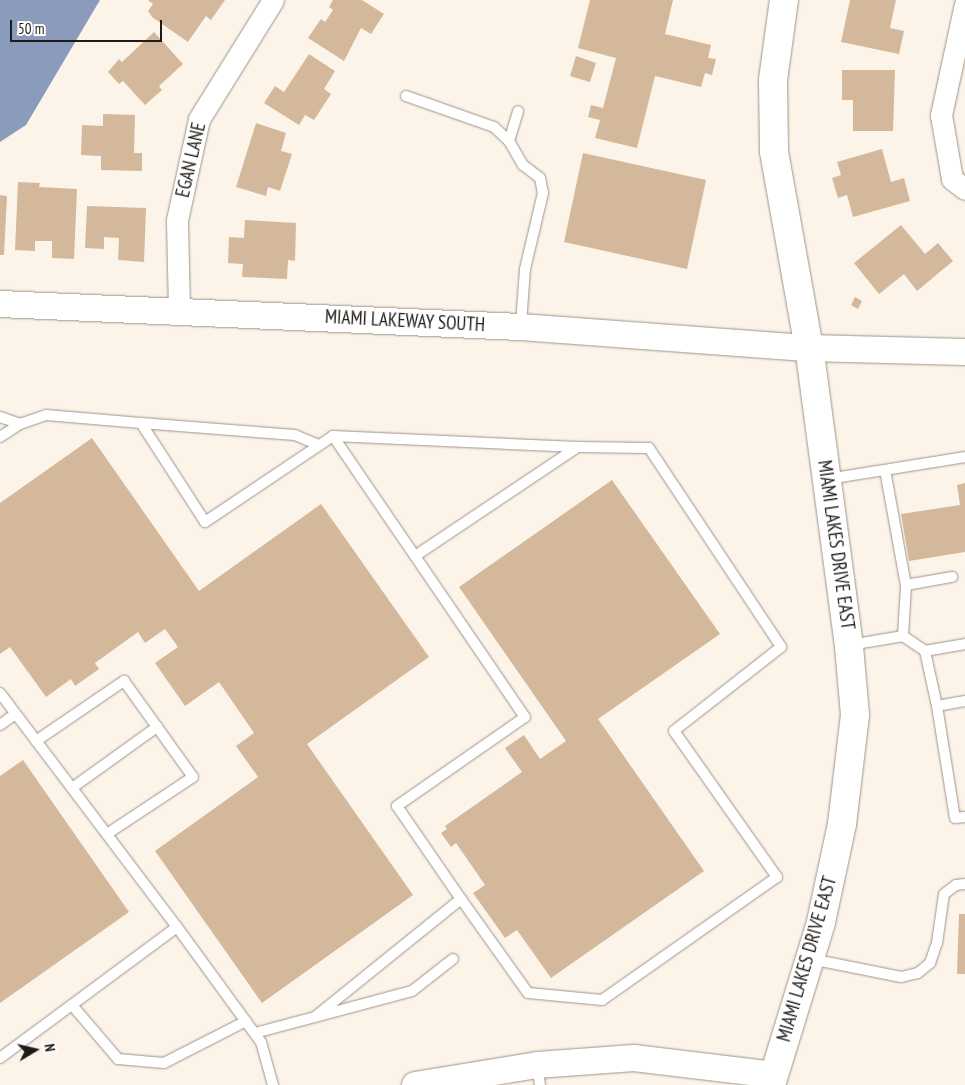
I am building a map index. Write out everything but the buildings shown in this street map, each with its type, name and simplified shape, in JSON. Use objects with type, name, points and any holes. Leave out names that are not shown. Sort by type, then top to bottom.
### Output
[{"type":"main road","name":"MIAMI LAKES DRIVE EAST","points":[[773,1080],[821,922],[842,824],[855,714],[850,646],[809,348],[774,151],[773,80],[784,0]]},
{"type":"street","name":"EGAN LANE","points":[[179,310],[178,220],[199,119],[273,0]]},
{"type":"street","points":[[965,4],[941,115],[952,179],[965,188]]},
{"type":"street","name":"MIAMI LAKEWAY SOUTH","points":[[0,304],[179,310],[521,327],[809,348],[965,352]]},
{"type":"street","points":[[415,1085],[538,1075],[634,1058],[773,1080]]},
{"type":"lane","points":[[406,96],[494,127],[509,141],[523,165],[540,178],[544,194],[524,269],[521,327]]},
{"type":"lane","points":[[509,141],[518,111]]},
{"type":"lane","points":[[0,437],[20,424],[46,415],[295,435],[320,445]]},
{"type":"lane","points":[[0,417],[20,424]]},
{"type":"lane","points":[[141,423],[205,522],[333,436],[578,447],[649,448],[781,647],[674,731],[777,877],[602,1000],[528,993],[397,806],[526,717],[333,436]]},
{"type":"lane","points":[[415,556],[578,447]]},
{"type":"lane","points":[[827,479],[965,457]]},
{"type":"lane","points":[[885,470],[906,585],[902,636]]},
{"type":"lane","points":[[906,585],[952,576]]},
{"type":"lane","points":[[850,646],[902,636],[926,651],[965,644]]},
{"type":"lane","points":[[926,651],[955,818],[965,816]]},
{"type":"lane","points":[[36,741],[124,681],[193,777],[107,834]]},
{"type":"lane","points":[[0,692],[255,1033],[261,1042],[273,1085]]},
{"type":"lane","points":[[937,706],[965,701]]},
{"type":"lane","points":[[0,725],[15,714]]},
{"type":"lane","points":[[72,788],[157,727]]},
{"type":"lane","points":[[810,958],[901,977],[918,973],[930,962],[937,943],[944,894],[956,885],[965,884]]},
{"type":"lane","points":[[315,1017],[461,899]]},
{"type":"lane","points":[[0,1058],[177,927]]},
{"type":"lane","points":[[255,1033],[412,991],[453,959]]},
{"type":"lane","points":[[72,1005],[118,1059],[137,1061],[164,1063],[246,1021]]},
{"type":"water","points":[[0,0],[100,0],[26,125],[0,142]]}]
